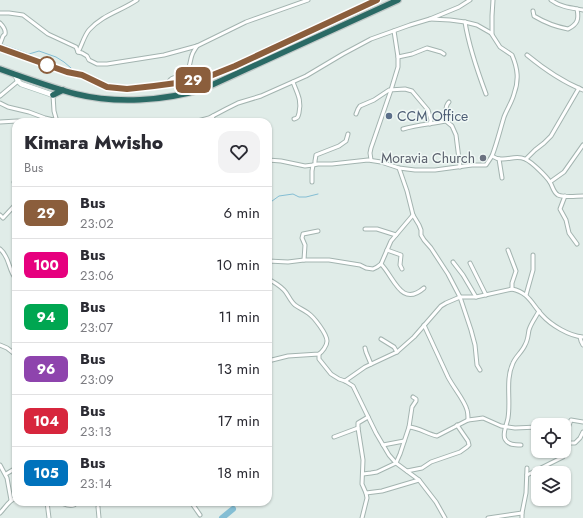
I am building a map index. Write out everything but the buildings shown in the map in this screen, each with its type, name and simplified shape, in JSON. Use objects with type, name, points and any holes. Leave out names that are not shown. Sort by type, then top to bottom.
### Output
[{"type":"highway","points":[[0,46],[67,72],[82,75],[102,85],[113,88],[127,89],[168,84],[199,80],[235,66],[377,0]]},
{"type":"highway","points":[[0,69],[89,97],[115,100],[173,96],[189,93],[203,88],[398,0]]},
{"type":"highway","points":[[53,95],[63,90]]},
{"type":"street","points":[[78,52],[86,35],[95,24],[137,0]]},
{"type":"street","points":[[0,14],[9,13],[23,15],[48,34],[76,47],[78,52],[87,56],[89,60],[97,64],[107,64],[164,55],[197,46],[246,22],[299,1],[308,0]]},
{"type":"street","points":[[208,118],[238,103],[261,96],[306,76],[371,39],[430,19],[459,7],[470,0]]},
{"type":"street","points":[[492,34],[494,0]]},
{"type":"street","points":[[551,0],[561,6],[583,10]]},
{"type":"street","points":[[533,11],[534,16],[568,29],[577,21],[577,9]]},
{"type":"street","points":[[272,160],[300,165],[313,165],[371,160],[399,168],[415,170],[435,170],[486,165],[492,156],[505,114],[517,85],[518,73],[512,55],[500,47],[492,34],[477,25],[450,20],[430,19]]},
{"type":"street","points":[[465,22],[467,39],[486,94]]},
{"type":"street","points":[[0,23],[5,32],[0,46]]},
{"type":"street","points":[[371,160],[371,148],[398,67],[394,31]]},
{"type":"street","points":[[168,84],[172,78],[184,74],[188,70],[192,55],[197,46]]},
{"type":"street","points":[[398,57],[412,54],[427,48],[444,54]]},
{"type":"street","points":[[527,55],[560,79],[583,90]]},
{"type":"street","points":[[188,70],[199,80]]},
{"type":"street","points":[[14,74],[18,81],[24,86],[53,95],[56,118]]},
{"type":"street","points":[[0,96],[18,81]]},
{"type":"street","points":[[293,82],[301,105],[299,115],[294,119]]},
{"type":"street","points":[[526,160],[551,136],[579,88]]},
{"type":"street","points":[[356,114],[360,106],[374,100],[387,91],[405,89],[412,91],[428,110],[430,124]]},
{"type":"street","points":[[443,121],[446,116],[446,104],[449,102]]},
{"type":"street","points":[[0,103],[8,107],[45,118]]},
{"type":"street","points":[[0,122],[12,121]]},
{"type":"street","points":[[403,129],[446,121],[452,126],[456,135],[460,167]]},
{"type":"street","points":[[312,182],[312,171],[316,155],[339,146],[346,141],[348,134]]},
{"type":"street","points":[[550,182],[564,172],[583,145]]},
{"type":"street","points":[[492,156],[499,159],[512,157],[526,160],[542,172],[557,194],[562,196],[583,196]]},
{"type":"street","points":[[499,159],[502,178]]},
{"type":"street","points":[[399,168],[413,215],[421,230],[421,235],[448,274],[460,297],[472,330],[476,345],[477,365],[480,370]]},
{"type":"street","points":[[565,196],[560,209],[576,244]]},
{"type":"street","points":[[0,215],[3,218],[12,208]]},
{"type":"street","points":[[272,261],[329,260],[360,264],[366,268],[373,269],[380,264],[391,241],[413,215]]},
{"type":"street","points":[[364,229],[377,229],[396,235]]},
{"type":"street","points":[[304,260],[305,245],[302,234],[318,231]]},
{"type":"street","points":[[0,249],[6,257],[12,274]]},
{"type":"street","points":[[387,250],[402,256],[400,264],[402,269]]},
{"type":"street","points":[[508,250],[516,271],[512,283],[512,289]]},
{"type":"street","points":[[526,295],[533,270],[533,255]]},
{"type":"street","points":[[453,262],[464,275],[476,297]]},
{"type":"street","points":[[470,263],[486,295]]},
{"type":"street","points":[[380,264],[400,291],[411,295],[424,288]]},
{"type":"street","points":[[272,281],[285,290],[297,307],[314,317],[327,341],[326,346],[319,354],[288,356],[272,360]]},
{"type":"street","points":[[345,381],[365,367],[397,352],[414,337],[441,306],[450,301],[460,297],[476,297],[512,289],[518,290],[526,295],[542,315],[550,322],[568,334],[582,337],[581,341],[583,345]]},
{"type":"street","points":[[521,445],[507,443],[504,436],[509,415],[508,389],[510,374],[512,363],[527,342],[529,330],[539,311]]},
{"type":"street","points":[[424,325],[452,386],[465,404],[468,411],[468,420]]},
{"type":"street","points":[[381,339],[394,346],[397,352]]},
{"type":"street","points":[[0,345],[12,352]]},
{"type":"street","points":[[365,348],[371,364]]},
{"type":"street","points":[[319,354],[319,359],[331,374],[353,386],[376,433],[389,455],[396,463],[419,480],[436,502],[445,518]]},
{"type":"street","points":[[363,474],[377,472],[396,463],[409,427],[412,407],[416,401],[413,397]]},
{"type":"street","points":[[362,518],[368,498],[362,484],[362,453],[358,423],[368,417]]},
{"type":"street","points":[[409,427],[437,436],[468,420],[482,418],[501,426],[515,428],[531,427]]},
{"type":"street","points":[[571,420],[583,422]]},
{"type":"street","points":[[407,471],[422,468],[431,462],[467,448],[469,445],[468,441],[457,425]]},
{"type":"street","points":[[334,437],[358,428]]},
{"type":"street","points":[[571,444],[575,444],[583,432]]},
{"type":"street","points":[[383,445],[404,441]]},
{"type":"street","points":[[527,474],[561,458]]},
{"type":"street","points":[[0,465],[6,474],[11,500],[0,513]]},
{"type":"street","points":[[522,518],[528,468]]},
{"type":"street","points":[[6,474],[12,470]]},
{"type":"street","points":[[366,493],[382,491],[419,480]]},
{"type":"street","points":[[48,506],[49,518]]},
{"type":"street","points":[[194,506],[200,515]]},
{"type":"street","points":[[98,507],[99,518]]},
{"type":"street","points":[[488,518],[522,513]]},
{"type":"waterway","points":[[1,44],[29,54],[39,51],[56,57],[71,68]]},
{"type":"waterway","points":[[272,201],[279,196],[293,194],[299,197],[306,197],[318,194]]},
{"type":"waterway","points":[[222,518],[233,509]]},
{"type":"bus line","name":"29","points":[[0,48],[67,72],[82,75],[107,87],[127,89],[154,86],[199,80],[210,76],[235,66],[377,0]]},
{"type":"place","name":"CCM Office","points":[[389,116]]},
{"type":"place","name":"Moravia Church","points":[[483,158]]}]
